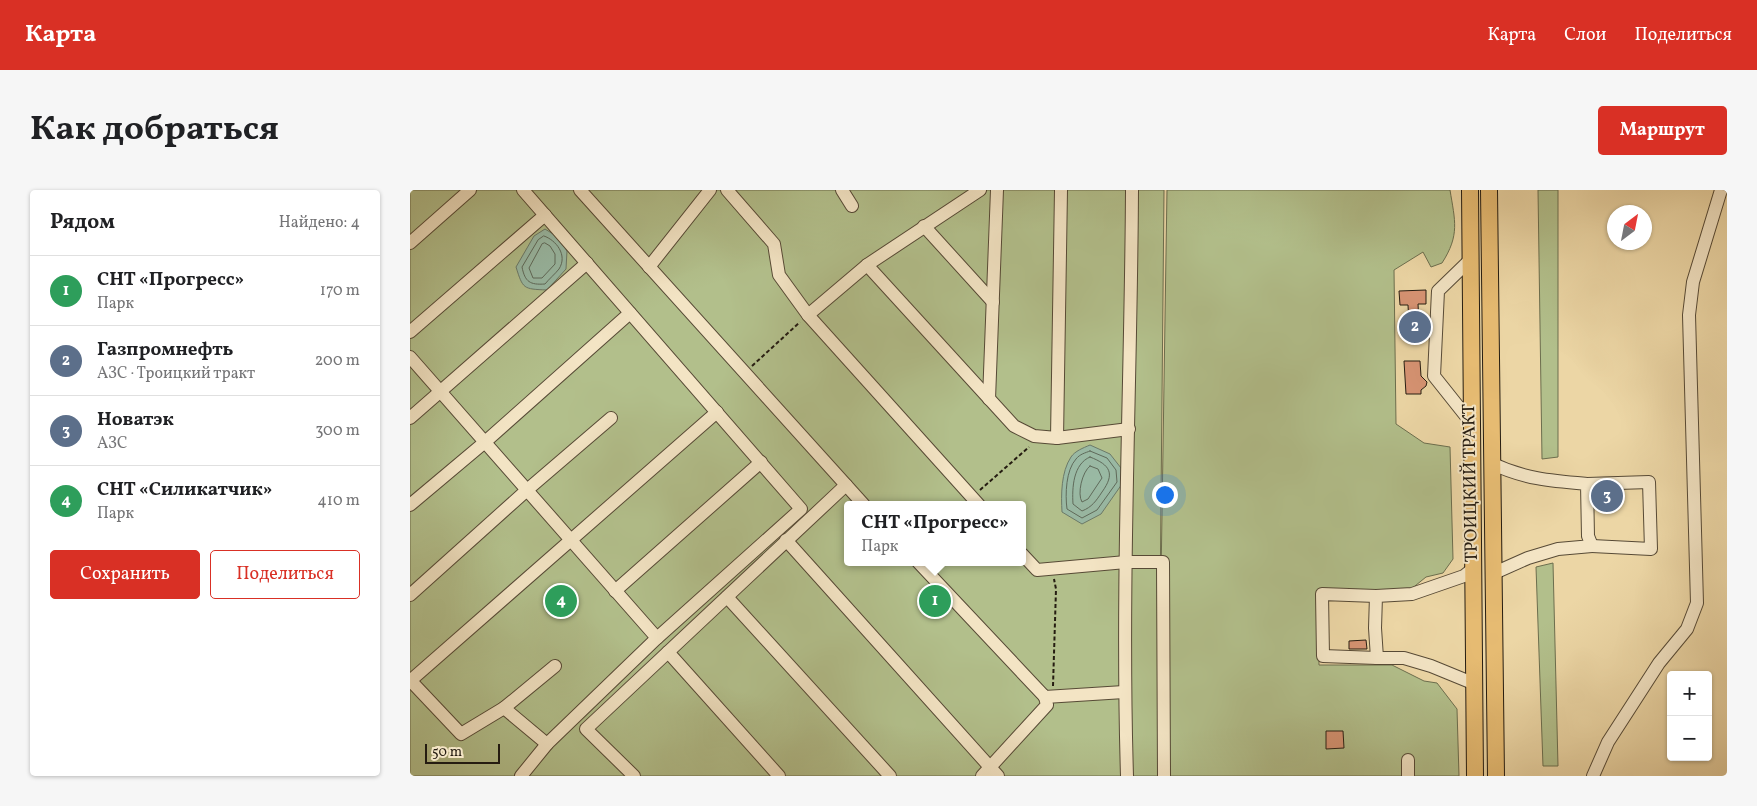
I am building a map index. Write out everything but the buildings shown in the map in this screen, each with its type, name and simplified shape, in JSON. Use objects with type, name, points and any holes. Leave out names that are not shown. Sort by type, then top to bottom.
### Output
[{"type":"main road","name":"ТРОИЦКИЙ ТРАКТ","points":[[1470,190],[1475,776]]},
{"type":"main road","name":"ТРОИЦКИЙ ТРАКТ","points":[[1488,190],[1496,776]]},
{"type":"lane","points":[[410,243],[470,190]]},
{"type":"lane","points":[[521,776],[547,744],[657,638],[801,509],[523,190]]},
{"type":"lane","points":[[580,190],[860,501]]},
{"type":"lane","points":[[649,267],[710,190]]},
{"type":"lane","points":[[727,190],[774,244],[779,275],[808,315],[975,501]]},
{"type":"lane","points":[[842,190],[852,206]]},
{"type":"lane","points":[[808,315],[867,265],[980,190]]},
{"type":"lane","points":[[989,400],[998,190]]},
{"type":"lane","points":[[1057,438],[1061,190]]},
{"type":"lane","points":[[1126,776],[1124,692],[1132,190]]},
{"type":"lane","points":[[1593,776],[1608,742],[1658,663],[1687,629],[1697,603],[1689,315],[1693,282],[1721,190]]},
{"type":"lane","points":[[410,332],[545,215]]},
{"type":"lane","points":[[924,226],[993,302]]},
{"type":"lane","points":[[1471,259],[1438,291],[1434,376],[1473,425]]},
{"type":"lane","points":[[410,418],[587,263]]},
{"type":"lane","points":[[867,265],[1014,426],[1034,436],[1057,438],[1129,429]]},
{"type":"lane","points":[[410,505],[485,442],[630,313]]},
{"type":"lane","points":[[410,357],[657,638]]},
{"type":"lane","points":[[555,666],[504,708],[461,734],[410,680],[717,412]]},
{"type":"lane","points":[[410,595],[611,418]]},
{"type":"lane","points":[[615,591],[761,462]]},
{"type":"lane","points":[[1491,463],[1506,471],[1540,480],[1587,484],[1649,482],[1651,549],[1592,546],[1558,549],[1528,558],[1492,574]]},
{"type":"lane","points":[[1587,484],[1588,536],[1592,546]]},
{"type":"lane","points":[[634,776],[586,729],[786,540],[846,486]]},
{"type":"lane","points":[[786,540],[990,773],[1047,705],[1048,696]]},
{"type":"lane","points":[[1026,558],[1037,570],[1126,562],[1163,562],[1164,776]]},
{"type":"lane","points":[[922,566],[1048,696],[1124,692]]},
{"type":"lane","points":[[1474,568],[1464,576],[1412,594],[1376,596],[1322,594],[1323,656],[1404,658],[1431,666],[1475,684]]},
{"type":"lane","points":[[1376,596],[1375,628],[1377,658]]},
{"type":"lane","points":[[727,597],[890,776]]},
{"type":"lane","points":[[668,652],[780,776]]},
{"type":"lane","points":[[504,708],[547,744]]},
{"type":"lane","points":[[1408,760],[1408,776]]},
{"type":"path","points":[[745,373],[808,315]]},
{"type":"path","points":[[975,501],[1030,446],[1034,436]]},
{"type":"path","points":[[1048,696],[1056,588],[1052,569]]},
{"type":"green space","points":[[410,190],[1164,190],[1159,710],[1167,190],[1450,190],[1455,228],[1452,244],[1442,263],[1431,267],[1423,252],[1394,270],[1396,424],[1424,443],[1450,447],[1453,559],[1443,573],[1426,577],[1410,590],[1318,592],[1319,665],[1392,665],[1424,681],[1437,683],[1457,709],[1459,776],[410,776]]},
{"type":"green space","points":[[1538,190],[1558,190],[1558,457],[1542,459]]},
{"type":"green space","points":[[1553,563],[1558,766],[1543,766],[1536,567]]},
{"type":"water","points":[[545,229],[558,237],[567,251],[566,269],[547,290],[528,288],[520,280],[516,267],[534,236]]},
{"type":"water","points":[[1090,445],[1110,454],[1121,468],[1122,484],[1101,514],[1082,524],[1062,512],[1062,484],[1065,470],[1071,457],[1077,451]]},
{"type":"place","name":"Газпромнефть","points":[[1415,327]]},
{"type":"place","name":"Новатэк","points":[[1607,496]]},
{"type":"place","name":"СНТ «Силикатчик»","points":[[561,601]]},
{"type":"place","name":"СНТ «Прогресс»","points":[[935,601]]}]
